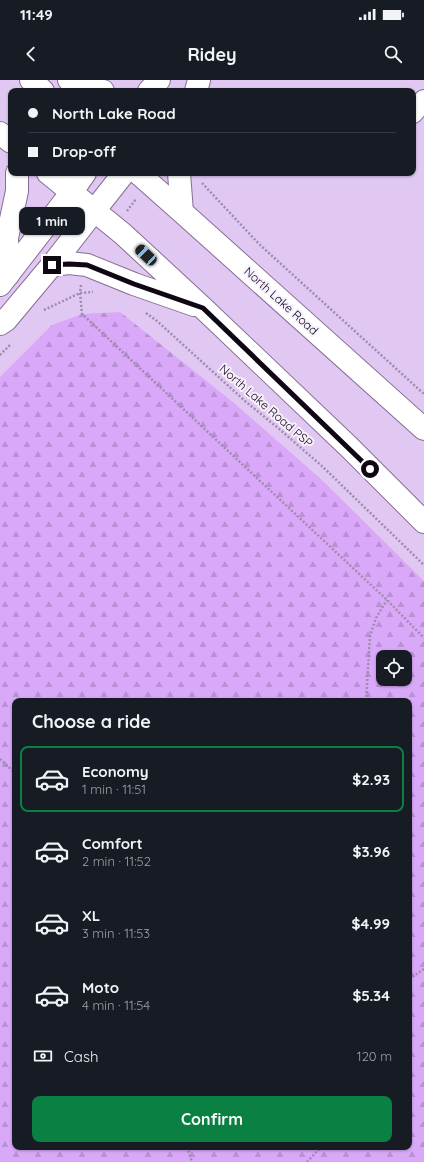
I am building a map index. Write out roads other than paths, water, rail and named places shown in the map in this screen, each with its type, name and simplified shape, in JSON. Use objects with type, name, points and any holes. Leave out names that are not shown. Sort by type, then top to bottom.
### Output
[{"type":"main road","points":[[31,80],[40,88]]},
{"type":"main road","points":[[69,80],[91,88]]},
{"type":"main road","points":[[151,88],[158,80]]},
{"type":"main road","points":[[191,88],[198,80]]},
{"type":"main road","points":[[0,133],[8,140]]},
{"type":"main road","points":[[4,280],[7,238],[17,191],[17,176]]},
{"type":"main road","points":[[52,176],[123,234],[203,308],[424,522]]},
{"type":"main road","points":[[4,280],[84,176]]},
{"type":"main road","points":[[0,324],[6,320],[52,265],[122,176]]},
{"type":"main road","name":"North Lake Road","points":[[141,176],[424,429]]},
{"type":"main road","points":[[179,176],[182,212]]},
{"type":"main road","points":[[52,265],[87,265],[134,284],[203,308]]},
{"type":"street","points":[[416,109],[424,100]]}]
